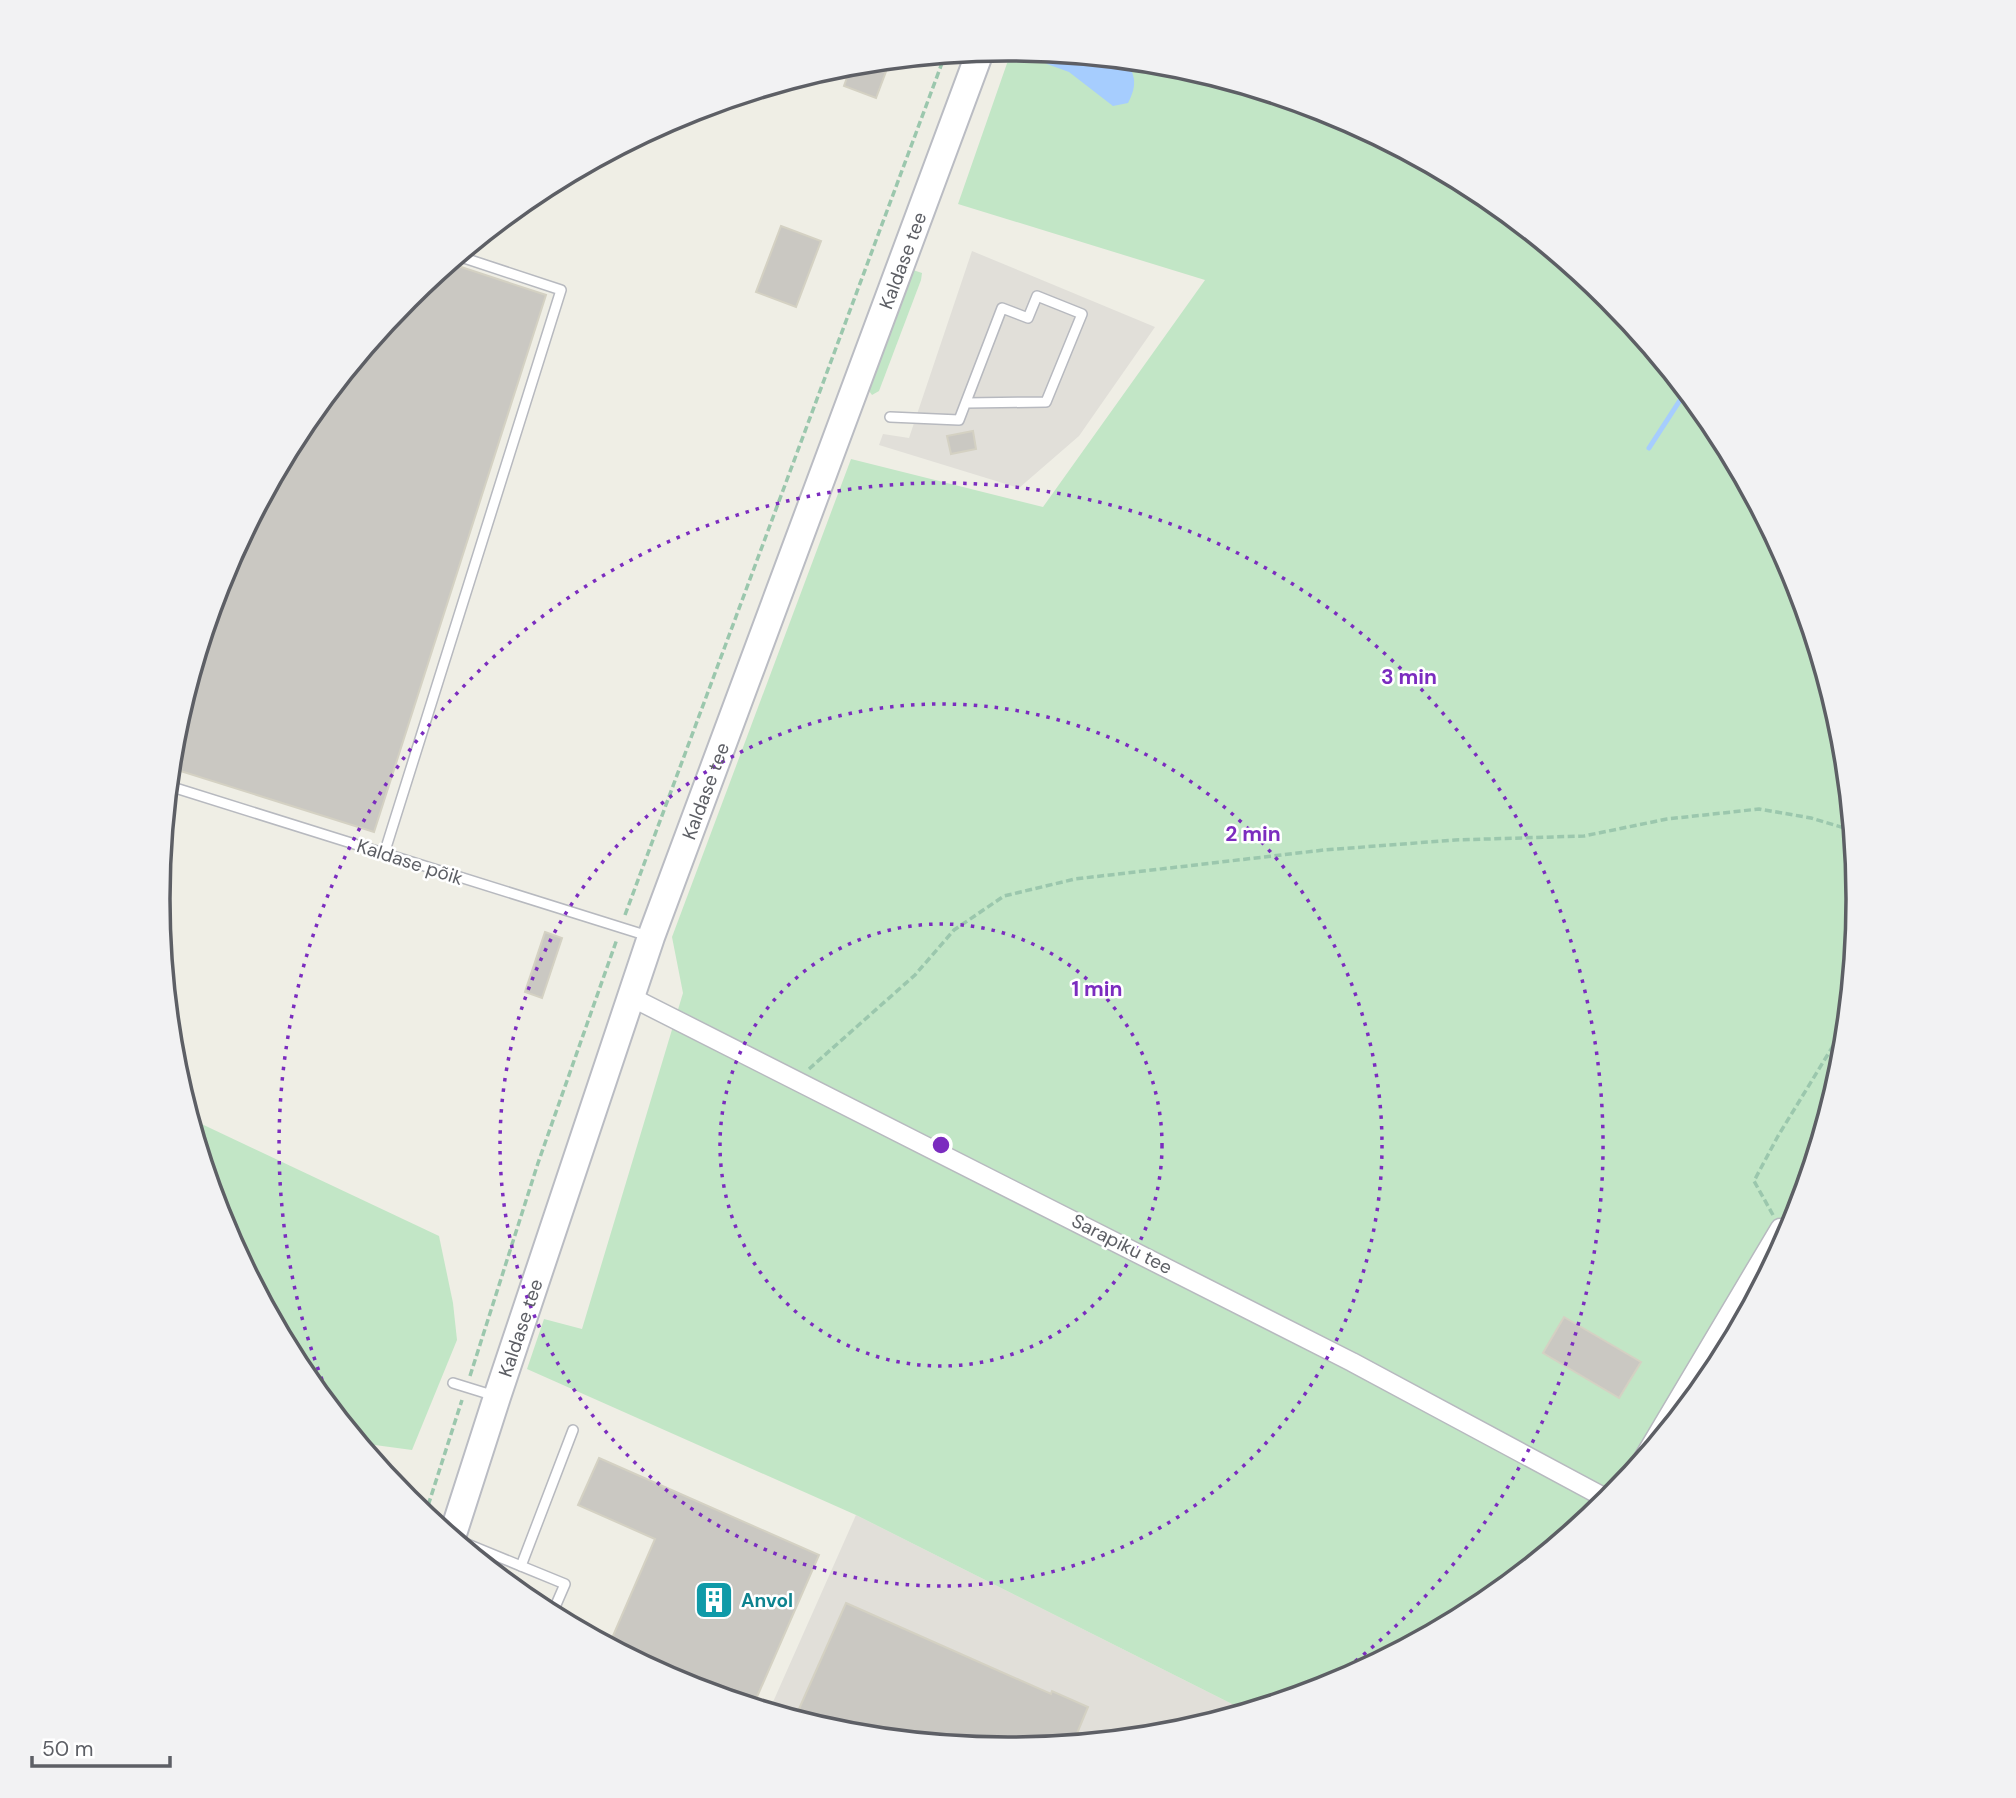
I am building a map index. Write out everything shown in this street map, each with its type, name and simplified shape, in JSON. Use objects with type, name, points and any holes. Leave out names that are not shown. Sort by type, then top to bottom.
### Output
[{"type":"street","name":"Kaldase tee","points":[[457,1529],[497,1396],[651,937],[977,62]]},
{"type":"street","name":"Sarapiku tee","points":[[631,997],[1352,1362],[1597,1494]]},
{"type":"street","points":[[1671,1412],[1773,1240]]},
{"type":"lane","points":[[384,854],[561,290],[468,259]]},
{"type":"lane","points":[[890,417],[959,420],[1002,308],[1028,318],[1037,296],[1082,314],[1046,402],[966,402]]},
{"type":"lane","name":"Kaldase põik","points":[[177,789],[651,937]]},
{"type":"lane","points":[[453,1383],[497,1396]]},
{"type":"lane","points":[[521,1566],[573,1430]]},
{"type":"lane","points":[[480,1549],[565,1584],[556,1604]]},
{"type":"path","points":[[429,1503],[538,1163],[620,928],[942,64]]},
{"type":"path","points":[[797,1080],[915,975],[954,930],[1004,896],[1063,882],[1324,850],[1455,840],[1584,836],[1667,819],[1759,809],[1811,818],[1842,827]]},
{"type":"path","points":[[1779,1226],[1754,1181],[1832,1051]]},
{"type":"shaded area","points":[[972,251],[1155,327],[1079,436],[1019,488],[879,445],[883,434],[909,438]]},
{"type":"shaded area","points":[[856,1515],[1235,1705],[1171,1721],[1117,1730],[1008,1737],[899,1730],[845,1721],[773,1702]]},
{"type":"green space","points":[[1008,61],[1117,68],[1225,90],[1329,125],[1427,173],[1518,234],[1560,269],[1638,347],[1673,389],[1734,480],[1782,578],[1817,682],[1830,736],[1839,790],[1846,899],[1839,1008],[1830,1062],[1801,1168],[1782,1220],[1734,1318],[1673,1409],[1638,1451],[1560,1529],[1518,1564],[1427,1625],[1379,1650],[1329,1673],[1235,1705],[856,1515],[527,1369],[544,1319],[582,1329],[683,993],[672,937],[851,459],[1043,507],[1205,280],[958,204]]},
{"type":"green space","points":[[913,270],[922,273],[921,280],[879,391],[872,395],[867,388]]},
{"type":"green space","points":[[201,1124],[439,1236],[453,1303],[457,1340],[412,1450],[373,1445],[311,1364],[282,1318],[234,1220]]},
{"type":"water","points":[[1045,62],[1131,70],[1133,91],[1128,103],[1113,106],[1069,72]]},
{"type":"building","points":[[887,70],[876,98],[844,86],[847,77]]},
{"type":"building","points":[[781,226],[821,241],[796,307],[756,292]]},
{"type":"building","points":[[459,266],[546,295],[374,832],[180,771],[199,682],[215,630],[234,578],[282,480],[343,389],[378,347]]},
{"type":"building","points":[[973,431],[976,449],[951,454],[947,436]]},
{"type":"building","points":[[545,932],[562,938],[542,998],[525,992]]},
{"type":"building","points":[[1564,1317],[1641,1362],[1619,1398],[1543,1353]]},
{"type":"building","name":"Anvol","points":[[599,1458],[819,1555],[757,1697],[687,1673],[612,1637],[655,1539],[578,1505]]},
{"type":"building","points":[[846,1603],[1051,1694],[1052,1691],[1088,1707],[1077,1734],[1008,1737],[899,1730],[799,1710]]},
{"type":"waterway","points":[[1649,448],[1680,400]]},
{"type":"place","name":"Anvol","points":[[714,1600]]}]
